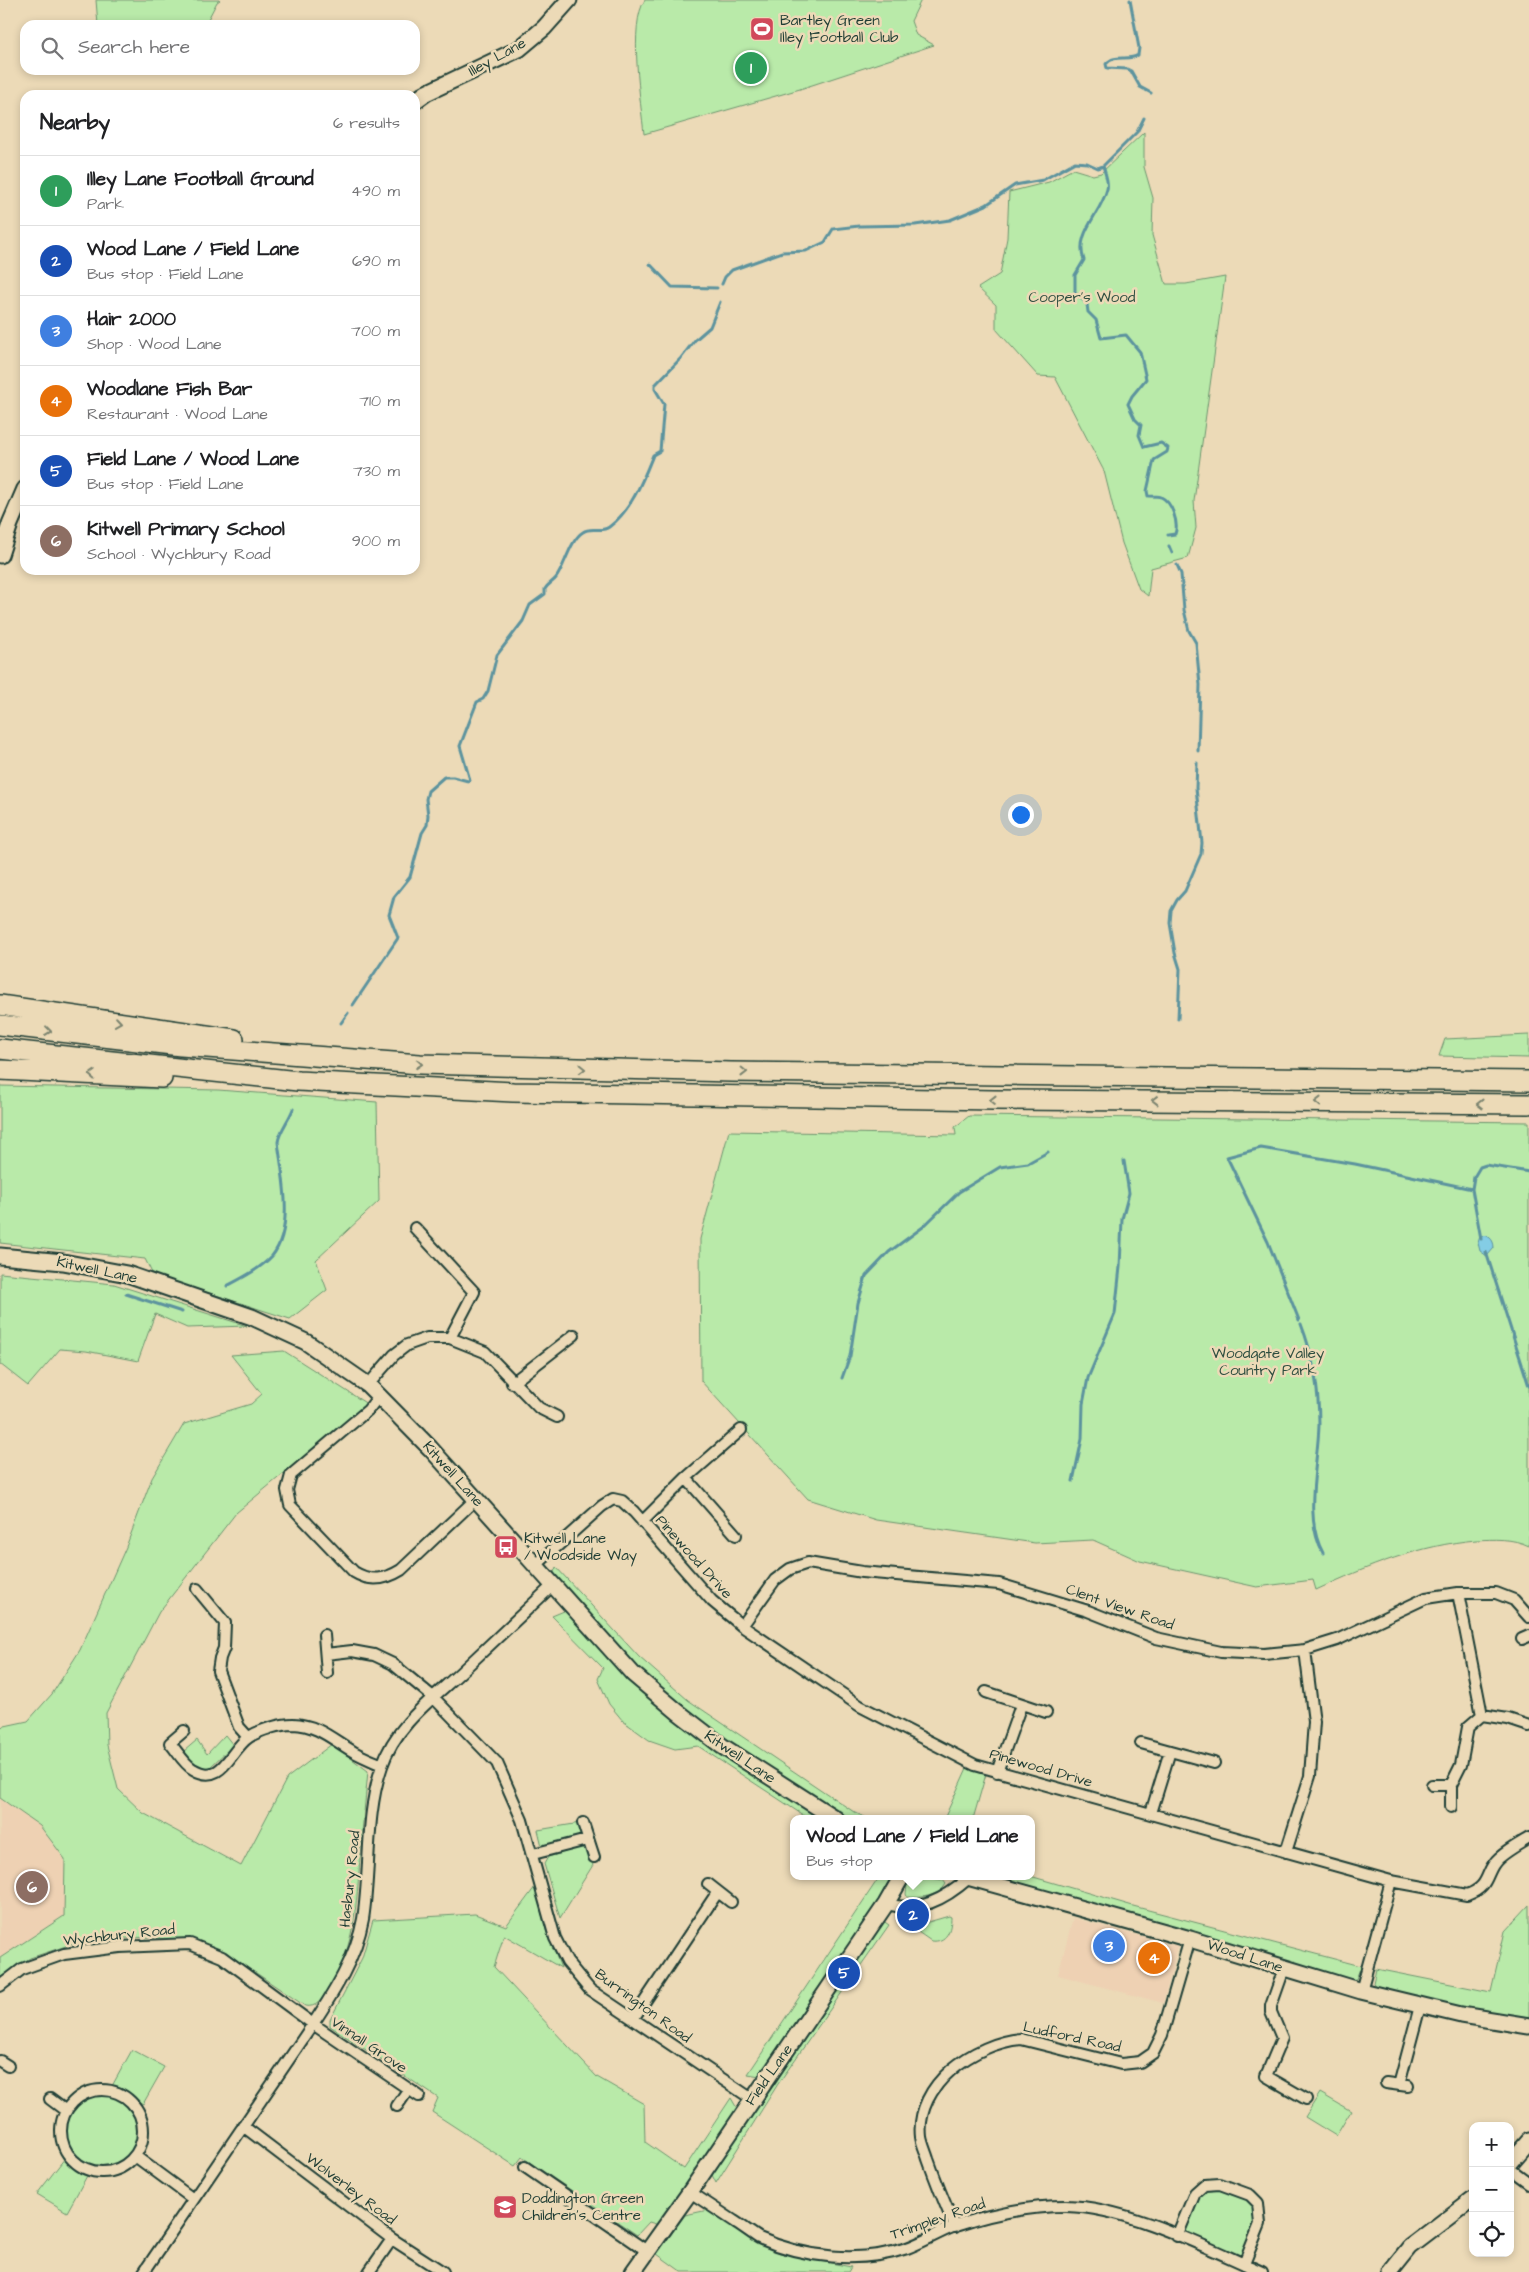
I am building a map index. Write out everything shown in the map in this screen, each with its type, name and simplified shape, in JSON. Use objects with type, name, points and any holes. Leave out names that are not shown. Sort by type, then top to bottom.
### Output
[{"type":"highway","points":[[0,1005],[389,1061]]},
{"type":"highway","points":[[0,1025],[181,1046],[420,1064],[574,1069],[1529,1081]]},
{"type":"highway","points":[[0,1049],[298,1081]]},
{"type":"highway","points":[[0,1070],[131,1077],[298,1081],[513,1092],[1004,1100],[1529,1104]]},
{"type":"street","name":"Illey Lane","points":[[420,97],[519,49],[544,28],[569,0]]},
{"type":"street","points":[[0,555],[20,501]]},
{"type":"street","points":[[414,1228],[474,1292],[450,1338]]},
{"type":"street","name":"Kitwell Lane","points":[[0,1256],[63,1262],[127,1274],[247,1316],[306,1342],[368,1385],[379,1396],[476,1499],[552,1586],[633,1674],[722,1746],[830,1815]]},
{"type":"street","points":[[512,1382],[574,1335]]},
{"type":"street","points":[[368,1385],[394,1356],[407,1345],[427,1338],[450,1338],[485,1352],[538,1408],[557,1417]]},
{"type":"street","points":[[379,1396],[368,1410],[291,1475],[287,1490],[290,1504],[309,1525],[354,1572],[362,1577],[377,1579],[390,1577],[401,1570],[476,1499]]},
{"type":"street","points":[[642,1522],[686,1478],[741,1430]]},
{"type":"street","points":[[686,1478],[736,1535]]},
{"type":"street","name":"Pinewood Drive","points":[[535,1566],[602,1506],[613,1499],[622,1501],[712,1601],[742,1626],[860,1706],[975,1765],[1391,1881],[1467,1895],[1483,1886],[1498,1859],[1529,1838]]},
{"type":"street","name":"Clent View Road","points":[[742,1626],[775,1580],[790,1569],[808,1563],[862,1572],[999,1584],[1088,1611],[1156,1638],[1221,1652],[1264,1654],[1305,1650],[1337,1640],[1426,1598],[1458,1593],[1496,1593],[1514,1600],[1529,1617]]},
{"type":"street","name":"Hasbury Road","points":[[144,2272],[336,1990],[350,1960],[363,1921],[369,1835],[382,1765],[404,1728],[433,1697],[552,1586]]},
{"type":"street","points":[[197,1589],[225,1623],[224,1648],[218,1671],[239,1727],[248,1737]]},
{"type":"street","points":[[1458,1593],[1482,1715]]},
{"type":"street","points":[[324,1635],[327,1673]]},
{"type":"street","points":[[1286,1852],[1310,1776],[1314,1722],[1305,1650]]},
{"type":"street","name":"Burrington Road","points":[[326,1654],[352,1651],[374,1655],[393,1664],[433,1697],[498,1763],[512,1792],[533,1854],[555,1938],[567,1962],[590,1990],[752,2099]]},
{"type":"street","points":[[986,1692],[1046,1712]]},
{"type":"street","points":[[997,1772],[1021,1705]]},
{"type":"street","points":[[1451,1807],[1451,1785],[1461,1765],[1468,1727],[1482,1715],[1508,1719],[1529,1726]]},
{"type":"street","points":[[184,1731],[170,1743],[191,1768],[210,1774],[220,1770],[248,1737],[278,1726],[292,1724],[309,1726],[334,1737],[354,1752],[382,1765]]},
{"type":"street","points":[[1141,1743],[1214,1763]]},
{"type":"street","points":[[1152,1813],[1170,1751]]},
{"type":"street","points":[[1432,1785],[1451,1785]]},
{"type":"street","points":[[583,1823],[594,1857]]},
{"type":"street","points":[[533,1854],[587,1840]]},
{"type":"street","name":"Field Lane","points":[[632,2272],[690,2192],[886,1904],[900,1880]]},
{"type":"street","points":[[886,1904],[903,1909],[917,1907],[951,1894],[963,1880]]},
{"type":"street","name":"Wood Lane","points":[[977,1880],[1190,1939],[1361,1991],[1420,2006],[1529,2026]]},
{"type":"street","points":[[1361,1991],[1391,1881]]},
{"type":"street","points":[[708,1884],[731,1902]]},
{"type":"street","points":[[633,2019],[717,1892]]},
{"type":"street","name":"Ludford Road","points":[[955,2226],[939,2192],[921,2137],[923,2109],[936,2087],[970,2055],[1007,2040],[1021,2039],[1121,2064],[1140,2062],[1153,2053],[1162,2035],[1190,1939]]},
{"type":"street","name":"Wychbury Road","points":[[0,1986],[22,1969],[64,1954],[120,1947],[190,1944],[222,1957],[313,2024]]},
{"type":"street","points":[[1284,1969],[1271,2006],[1271,2012],[1282,2038],[1266,2076],[1306,2100]]},
{"type":"street","points":[[1386,2083],[1404,2085],[1420,2006]]},
{"type":"street","name":"Vinnall Grove","points":[[313,2024],[419,2096]]},
{"type":"street","name":"Vinnall Grove","points":[[397,2106],[408,2090]]},
{"type":"street","points":[[92,2091],[113,2091],[125,2096],[135,2105],[141,2117],[144,2131],[141,2144],[135,2156],[125,2165],[112,2171],[99,2172],[80,2165],[66,2150],[62,2137],[62,2124],[66,2111],[75,2100],[92,2091]]},
{"type":"street","points":[[50,2099],[66,2111]]},
{"type":"street","name":"Wolverley Road","points":[[243,2126],[392,2239],[443,2272]]},
{"type":"street","points":[[1514,2158],[1529,2141]]},
{"type":"street","points":[[135,2156],[193,2199]]},
{"type":"street","points":[[525,2167],[646,2251]]},
{"type":"street","points":[[1514,2171],[1529,2183]]},
{"type":"street","points":[[1177,2236],[1195,2193],[1204,2185],[1220,2184],[1250,2195],[1258,2203],[1260,2224],[1244,2264]]},
{"type":"street","name":"Trimpley Road","points":[[690,2192],[758,2237],[782,2247],[817,2254],[849,2258],[879,2255],[907,2248],[955,2226],[1018,2208],[1067,2206],[1126,2215],[1262,2272]]},
{"type":"street","points":[[1390,2272],[1410,2247],[1469,2202]]},
{"type":"street","points":[[369,2272],[392,2239]]},
{"type":"shaded area","points":[[0,1799],[40,1826],[65,1859],[65,1916],[0,1958]]},
{"type":"shaded area","points":[[1073,1918],[1178,1946],[1163,2003],[1058,1975]]},
{"type":"green space","points":[[96,0],[220,0],[208,20],[98,20]]},
{"type":"green space","points":[[645,0],[921,0],[911,21],[916,35],[934,45],[800,89],[644,134],[636,45],[640,11]]},
{"type":"green space","name":"Cooper's Wood","points":[[1144,132],[1144,167],[1153,198],[1152,235],[1166,284],[1186,284],[1225,277],[1194,501],[1196,528],[1188,558],[1151,568],[1148,596],[1139,589],[1122,543],[1104,471],[1055,377],[1038,376],[996,329],[996,305],[978,288],[1000,274],[1007,238],[1009,192],[1049,182],[1073,169],[1093,175],[1101,173]]},
{"type":"green space","points":[[1529,1035],[1529,1058],[1439,1056],[1445,1039]]},
{"type":"green space","points":[[0,1086],[218,1090],[377,1102],[379,1201],[316,1260],[327,1290],[290,1319],[153,1275],[145,1259],[0,1243]]},
{"type":"green space","name":"Woodgate Valley Country Park","points":[[969,1116],[1529,1122],[1529,1546],[1523,1543],[1490,1539],[1455,1543],[1394,1558],[1316,1590],[1313,1580],[1257,1587],[1140,1561],[1093,1540],[1035,1543],[876,1520],[808,1499],[701,1381],[700,1239],[729,1131],[956,1135],[955,1127]]},
{"type":"green space","points":[[0,1273],[114,1284],[247,1326],[187,1328],[155,1314],[138,1361],[86,1351],[60,1349],[28,1386],[0,1364]]},
{"type":"green space","points":[[284,1351],[367,1404],[236,1513],[159,1612],[106,1713],[107,1745],[118,1789],[143,1813],[241,1866],[287,1778],[332,1744],[368,1771],[354,1920],[345,1956],[338,1973],[328,1990],[316,2004],[305,2006],[256,1973],[207,1945],[152,1937],[84,1940],[30,1958],[0,1978],[0,1958],[64,1916],[65,1859],[40,1826],[0,1798],[0,1727],[28,1721],[52,1694],[80,1650],[126,1547],[152,1478],[184,1424],[251,1404],[262,1394],[231,1355]]},
{"type":"green space","points":[[556,1567],[639,1657],[688,1700],[860,1815],[838,1815],[698,1720],[643,1675],[553,1575]]},
{"type":"green space","points":[[564,1611],[630,1677],[820,1815],[803,1815],[698,1746],[675,1749],[649,1740],[623,1721],[609,1704],[598,1679],[603,1668],[552,1616]]},
{"type":"green space","points":[[225,1735],[233,1745],[207,1770],[195,1767],[189,1762],[184,1751],[197,1740],[207,1754]]},
{"type":"green space","points":[[967,1768],[986,1774],[974,1815],[946,1815]]},
{"type":"green space","points":[[580,1823],[582,1833],[580,1838],[546,1848],[542,1846],[538,1830]]},
{"type":"green space","points":[[581,1847],[586,1849],[593,1865],[560,1918],[544,1864],[548,1857]]},
{"type":"green space","points":[[1035,1877],[1133,1906],[1361,1966],[1356,1979],[1346,1981],[1001,1880],[1035,1880]]},
{"type":"green space","points":[[877,1880],[894,1880],[760,2076],[748,2074]]},
{"type":"green space","points":[[914,1880],[943,1880],[946,1884],[934,1894],[917,1898],[907,1897],[907,1885]]},
{"type":"green space","points":[[535,1887],[546,1930],[561,1968],[504,1935],[494,1967],[597,2077],[644,2104],[645,2142],[684,2169],[731,2098],[738,2110],[659,2225],[649,2222],[637,2235],[522,2157],[515,2166],[432,2112],[438,2098],[330,2026],[330,2020],[362,1958],[373,1920],[475,1914],[506,1926]]},
{"type":"green space","points":[[1529,1905],[1529,2017],[1490,2012],[1434,2001],[1377,1988],[1373,1983],[1376,1969],[1491,1992],[1505,1931]]},
{"type":"green space","points":[[951,1917],[949,1931],[941,1940],[931,1941],[918,1932],[918,1925]]},
{"type":"green space","points":[[882,1920],[889,1925],[778,2084],[716,2183],[711,2173]]},
{"type":"green space","points":[[132,2050],[164,2067],[143,2104],[112,2086]]},
{"type":"green space","points":[[1320,2093],[1351,2111],[1336,2136],[1305,2117]]},
{"type":"green space","points":[[102,2095],[122,2101],[132,2111],[138,2131],[132,2151],[122,2161],[102,2167],[82,2161],[72,2151],[66,2131],[72,2111],[82,2101]]},
{"type":"green space","points":[[65,2158],[88,2174],[67,2212],[37,2194]]},
{"type":"green space","points":[[1221,2187],[1247,2196],[1253,2202],[1256,2209],[1255,2226],[1242,2258],[1182,2233],[1198,2195],[1206,2188]]},
{"type":"green space","points":[[708,2210],[780,2253],[851,2267],[848,2272],[682,2272],[657,2254],[685,2215]]},
{"type":"water","points":[[1480,1236],[1488,1237],[1493,1242],[1494,1248],[1487,1256],[1480,1251],[1478,1243]]},
{"type":"waterway","points":[[1130,0],[1139,48],[1138,55],[1130,58],[1113,59],[1106,64],[1107,68],[1131,71],[1140,87],[1151,93]]},
{"type":"waterway","points":[[1144,118],[1137,132],[1103,166],[1107,180],[1107,189],[1085,233],[1082,251],[1084,260],[1075,275],[1075,292],[1087,304],[1088,312],[1096,320],[1101,338],[1126,335],[1140,352],[1146,379],[1128,404],[1135,419],[1141,425],[1139,435],[1144,447],[1161,443],[1168,448],[1167,452],[1154,460],[1147,491],[1148,496],[1157,496],[1165,500],[1174,513],[1175,534],[1168,535]]},
{"type":"waterway","points":[[722,284],[725,277],[732,270],[782,252],[806,251],[825,242],[833,229],[859,226],[915,225],[950,220],[986,205],[1015,185],[1043,180],[1075,162],[1087,163],[1098,168],[1103,166]]},
{"type":"waterway","points":[[650,264],[672,287],[717,288]]},
{"type":"waterway","points":[[353,1005],[398,938],[389,915],[394,897],[410,877],[422,833],[427,825],[426,799],[428,791],[444,777],[470,780],[460,746],[477,702],[483,699],[488,691],[497,655],[523,621],[530,605],[545,594],[545,589],[556,578],[578,536],[586,530],[606,529],[624,513],[630,504],[653,455],[660,451],[664,404],[655,389],[655,385],[695,340],[710,327],[720,302]]},
{"type":"waterway","points":[[1169,546],[1172,553]]},
{"type":"waterway","points":[[1177,565],[1181,574],[1184,610],[1189,631],[1196,643],[1200,685],[1198,751]]},
{"type":"waterway","points":[[1178,1019],[1180,969],[1170,923],[1171,911],[1185,891],[1201,854],[1202,843],[1196,788],[1197,763]]},
{"type":"waterway","points":[[341,1023],[348,1013]]},
{"type":"waterway","points":[[227,1286],[262,1265],[272,1256],[279,1244],[283,1231],[285,1201],[278,1142],[293,1109]]},
{"type":"waterway","points":[[1299,1320],[1268,1242],[1227,1157],[1261,1148],[1355,1164],[1472,1189],[1481,1239]]},
{"type":"waterway","points":[[842,1378],[850,1356],[858,1303],[866,1276],[889,1252],[923,1227],[959,1192],[1000,1167],[1028,1163],[1048,1152]]},
{"type":"waterway","points":[[1073,1481],[1082,1439],[1083,1404],[1088,1378],[1115,1314],[1120,1267],[1122,1219],[1129,1193],[1124,1161]]},
{"type":"waterway","points":[[1472,1189],[1474,1177],[1480,1167],[1486,1165],[1529,1172]]},
{"type":"waterway","points":[[1486,1252],[1529,1386]]},
{"type":"waterway","points":[[126,1294],[182,1312]]},
{"type":"waterway","points":[[1301,1324],[1315,1373],[1318,1399],[1319,1425],[1313,1507],[1317,1539],[1323,1553]]},
{"type":"place","name":"Bartley Green Illey Football Club","points":[[762,29]]},
{"type":"place","name":"Illey Lane Football Ground","points":[[751,68]]},
{"type":"place","name":"Kitwell Lane / Woodside Way","points":[[506,1547]]},
{"type":"place","name":"Kitwell Primary School","points":[[32,1887]]},
{"type":"place","name":"Wood Lane / Field Lane","points":[[913,1915]]},
{"type":"place","name":"Hair 2000","points":[[1109,1946]]},
{"type":"place","name":"Woodlane Fish Bar","points":[[1154,1958]]},
{"type":"place","name":"Field Lane / Wood Lane","points":[[844,1973]]},
{"type":"place","name":"Doddington Green Children's Centre","points":[[505,2207]]}]
